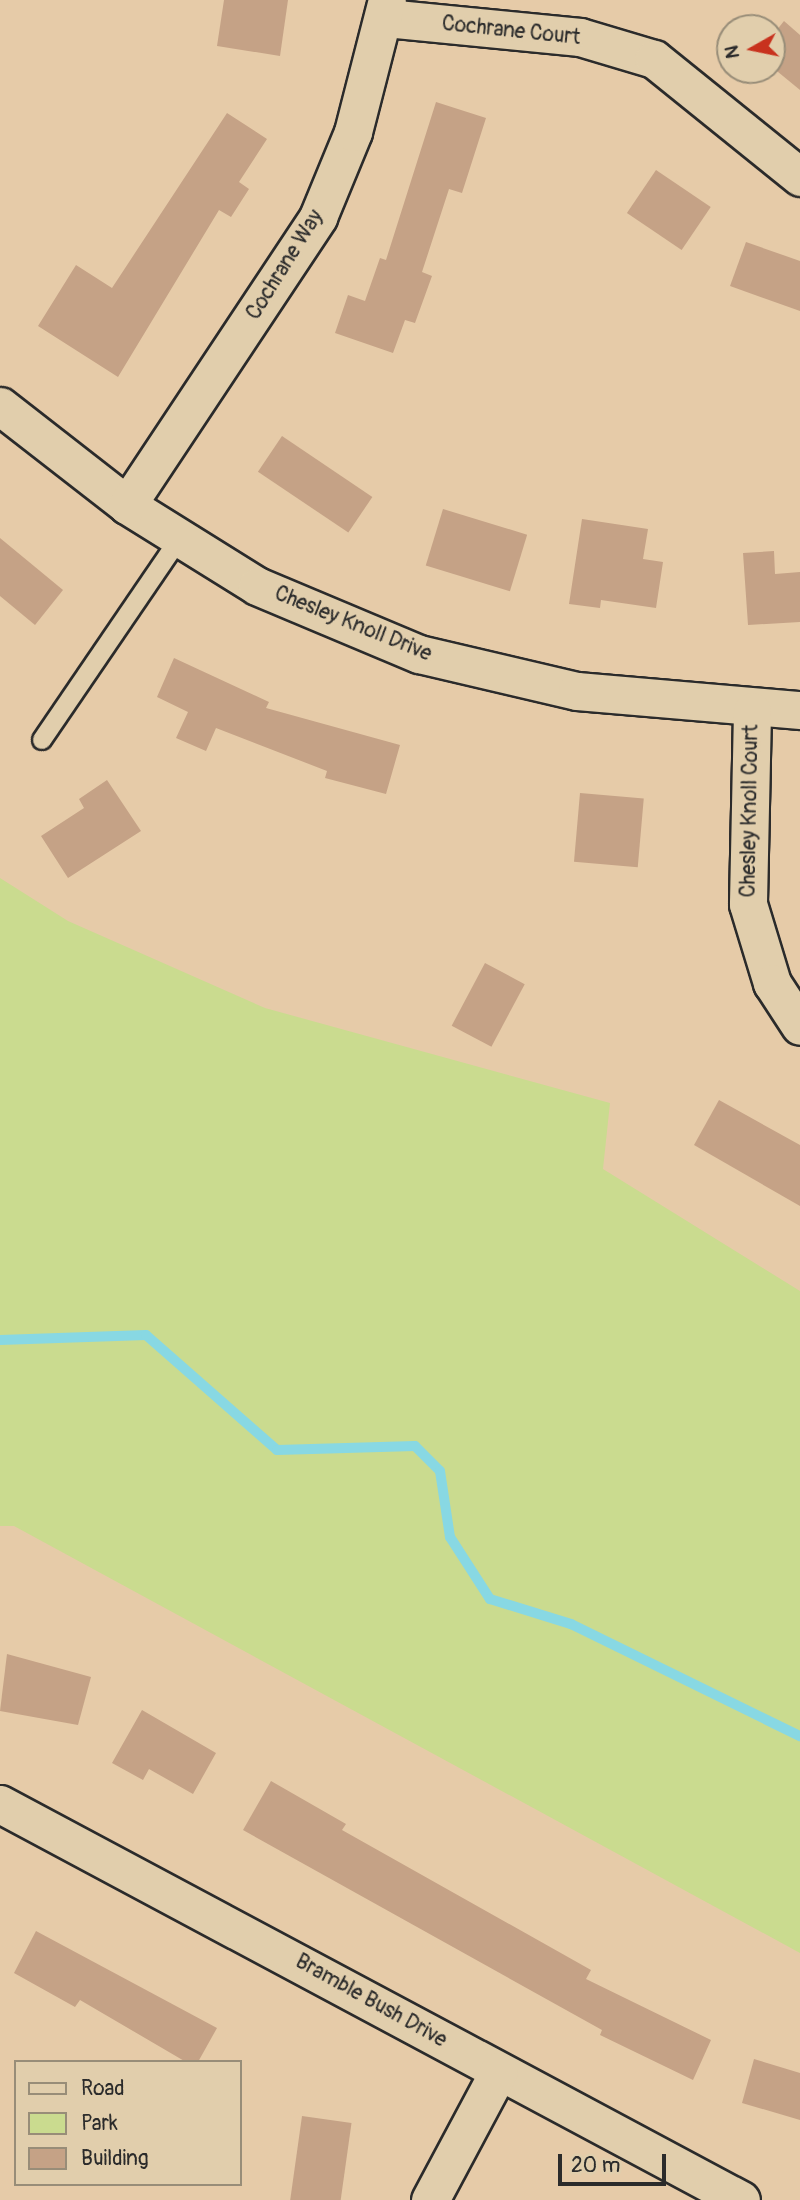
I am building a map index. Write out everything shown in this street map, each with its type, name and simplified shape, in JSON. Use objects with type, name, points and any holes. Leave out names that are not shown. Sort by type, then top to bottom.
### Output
[{"type":"street","name":"Cochrane Court","points":[[387,9],[580,37],[654,59],[800,177]]},
{"type":"street","name":"Cochrane Way","points":[[127,505],[318,218],[353,132],[387,9]]},
{"type":"street","name":"Chesley Knoll Drive","points":[[0,406],[127,505],[257,586],[419,654],[577,691],[752,710],[800,710]]},
{"type":"street","name":"Chesley Knoll Court","points":[[752,710],[748,904],[772,983],[800,1026]]},
{"type":"street","name":"Bramble Bush Drive","points":[[0,1804],[741,2200]]},
{"type":"street","points":[[430,2200],[499,2071]]},
{"type":"lane","points":[[42,740],[180,538]]},
{"type":"green space","points":[[0,878],[68,921],[265,1008],[610,1103],[603,1169],[800,1291],[800,1953],[14,1526],[0,1526]]},
{"type":"building","points":[[224,0],[288,0],[280,56],[217,46]]},
{"type":"building","points":[[786,23],[800,35],[800,90],[786,78]]},
{"type":"building","points":[[436,102],[486,118],[462,193],[449,189],[422,272],[432,276],[415,323],[405,320],[393,353],[335,333],[348,295],[365,301],[380,258],[386,260]]},
{"type":"building","points":[[227,113],[267,139],[239,182],[249,189],[231,217],[219,210],[118,377],[38,326],[76,265],[112,288]]},
{"type":"building","points":[[656,170],[711,207],[682,250],[627,213]]},
{"type":"building","points":[[746,242],[800,261],[800,311],[730,286]]},
{"type":"building","points":[[282,436],[372,497],[348,533],[258,472]]},
{"type":"building","points":[[443,509],[527,535],[510,591],[426,565]]},
{"type":"building","points":[[582,519],[648,529],[643,559],[663,562],[656,608],[601,600],[600,608],[569,604]]},
{"type":"building","points":[[0,538],[63,590],[35,625],[0,596]]},
{"type":"building","points":[[774,551],[775,574],[800,572],[800,622],[748,625],[743,553]]},
{"type":"building","points":[[174,658],[269,702],[266,708],[400,745],[386,794],[325,778],[327,771],[216,728],[206,751],[176,738],[188,712],[157,697]]},
{"type":"building","points":[[107,780],[141,831],[68,878],[41,836],[84,808],[79,799]]},
{"type":"building","points":[[580,793],[644,799],[638,867],[574,862]]},
{"type":"building","points":[[485,963],[525,984],[491,1047],[452,1026]]},
{"type":"building","points":[[719,1100],[800,1145],[800,1206],[694,1145]]},
{"type":"building","points":[[7,1654],[91,1677],[78,1725],[0,1711]]},
{"type":"building","points":[[142,1710],[216,1753],[193,1794],[149,1769],[143,1780],[112,1763]]},
{"type":"building","points":[[271,1781],[346,1824],[342,1830],[591,1970],[586,1979],[711,2040],[693,2080],[600,2035],[602,2030],[243,1830]]},
{"type":"building","points":[[36,1931],[217,2028],[199,2060],[183,2060],[80,2000],[75,2007],[14,1973]]},
{"type":"building","points":[[754,2059],[800,2073],[800,2120],[742,2103]]},
{"type":"building","points":[[302,2116],[352,2123],[341,2200],[290,2200]]},
{"type":"waterway","points":[[0,1340],[146,1335],[277,1450],[415,1446],[440,1471],[450,1537],[490,1599],[571,1624],[800,1736]]}]
